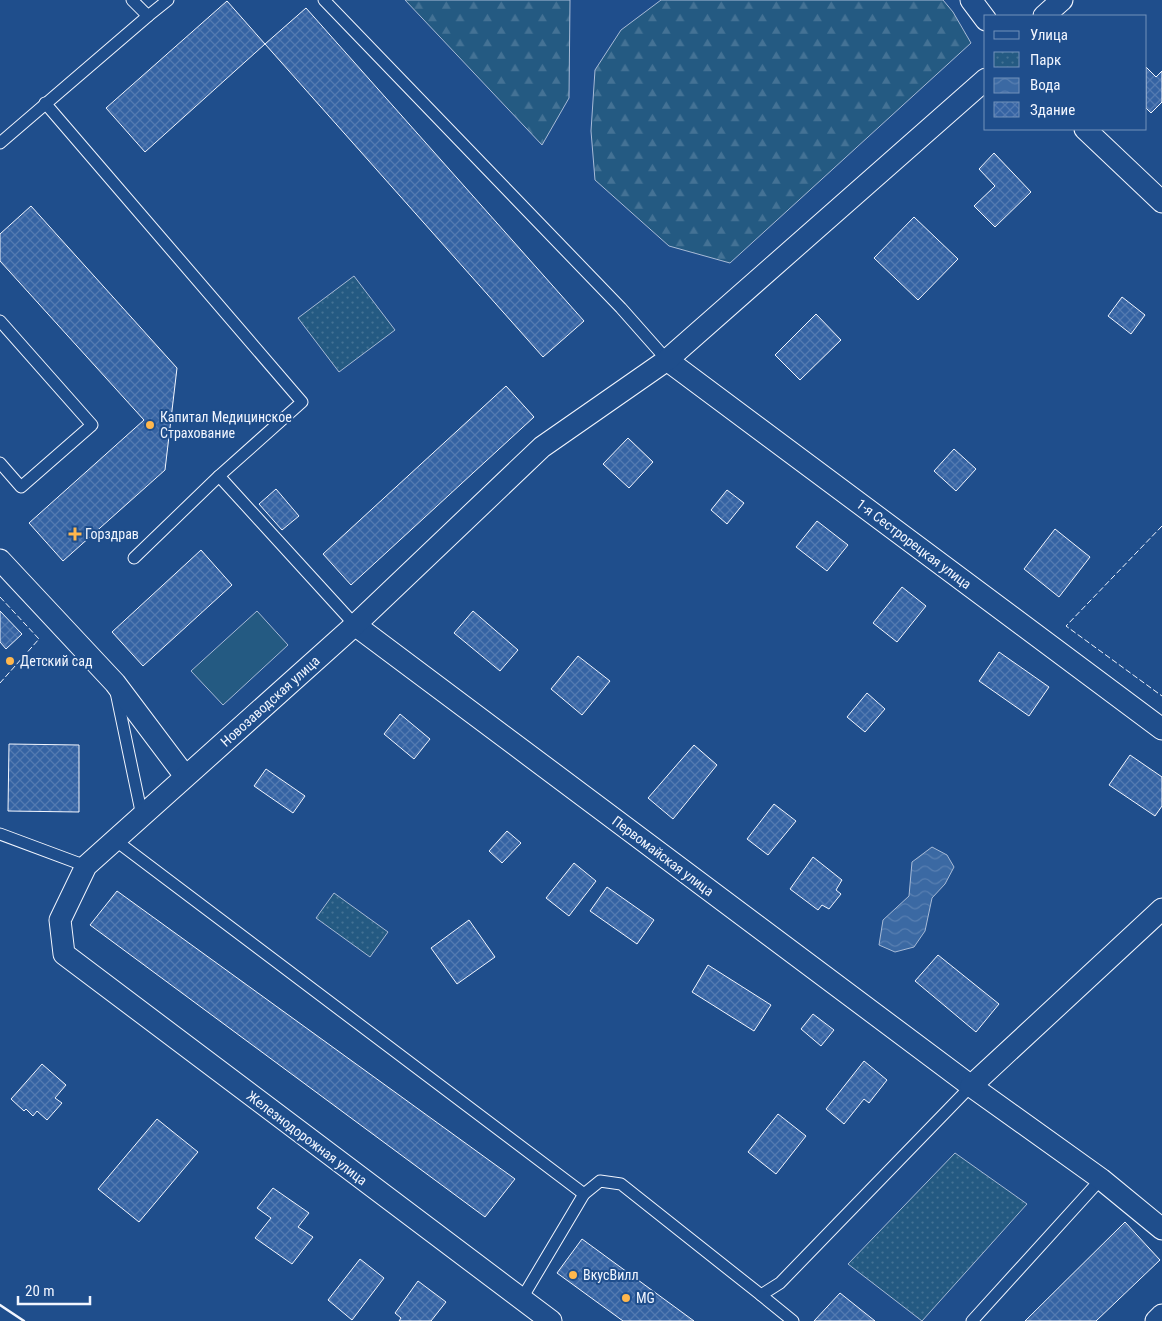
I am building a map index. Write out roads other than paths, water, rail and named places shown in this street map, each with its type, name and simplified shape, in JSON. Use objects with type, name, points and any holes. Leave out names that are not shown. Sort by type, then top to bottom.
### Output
[{"type":"street","points":[[971,0],[984,17]]},
{"type":"street","points":[[1045,15],[1062,0]]},
{"type":"street","name":"Новозаводская улица","points":[[64,954],[60,920],[86,866],[355,625],[542,447],[667,360],[984,81]]},
{"type":"street","points":[[1086,130],[1162,202]]},
{"type":"street","name":"1-я Сестрорецкая улица","points":[[667,360],[1162,729]]},
{"type":"street","points":[[0,560],[114,683],[185,776]]},
{"type":"street","name":"Первомайская улица","points":[[355,625],[971,1086],[1101,1179],[1162,1229]]},
{"type":"street","points":[[971,1086],[1162,909]]},
{"type":"street","name":"Железнодорожная улица","points":[[64,954],[551,1321]]},
{"type":"street","points":[[1156,1321],[1162,1315]]},
{"type":"lane","points":[[132,0],[148,16]]},
{"type":"lane","points":[[0,143],[168,0]]},
{"type":"lane","points":[[324,0],[621,308],[667,360]]},
{"type":"lane","points":[[45,104],[302,402],[219,476],[134,558]]},
{"type":"lane","points":[[0,321],[92,425],[21,487],[0,463]]},
{"type":"lane","points":[[219,476],[355,625]]},
{"type":"lane","points":[[114,683],[142,816]]},
{"type":"lane","points":[[0,834],[86,866]]},
{"type":"lane","points":[[115,840],[584,1194]]},
{"type":"lane","points":[[761,1295],[780,1283],[971,1086]]},
{"type":"lane","points":[[972,1321],[1101,1179]]},
{"type":"lane","points":[[521,1300],[584,1194],[600,1181],[621,1184],[794,1321]]},
{"type":"water","points":[[932,847],[947,855],[954,867],[945,884],[932,898],[925,931],[914,947],[895,952],[879,945],[883,920],[909,896],[912,862]]},
{"type":"place","name":"Капитал Медицинское Страхование","points":[[150,425]]},
{"type":"place","name":"Горздрав","points":[[75,534]]},
{"type":"place","name":"Детский сад","points":[[10,661]]},
{"type":"place","name":"ВкусВилл","points":[[573,1275]]},
{"type":"place","name":"MG","points":[[626,1298]]}]
